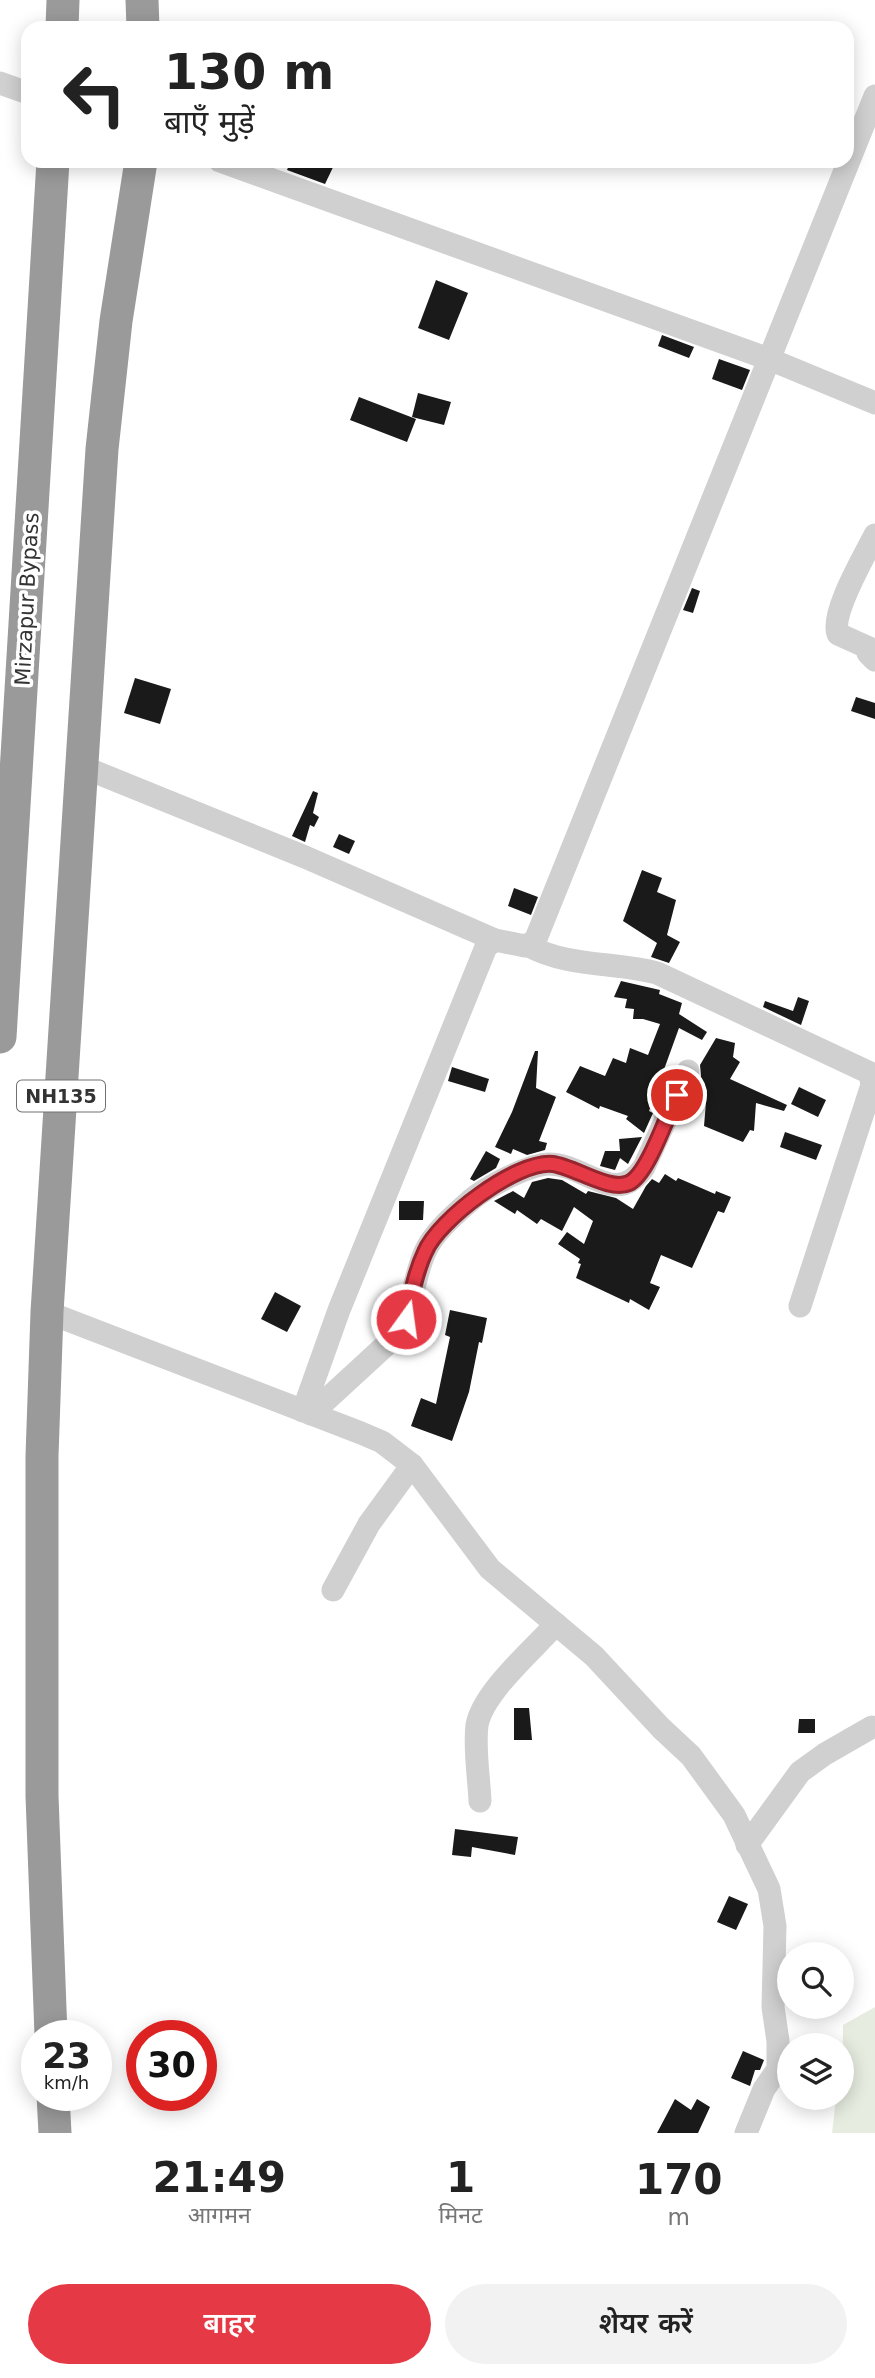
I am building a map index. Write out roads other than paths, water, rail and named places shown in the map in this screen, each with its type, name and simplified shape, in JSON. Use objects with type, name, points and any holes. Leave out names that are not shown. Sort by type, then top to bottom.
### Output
[{"type":"highway","points":[[62,21],[63,0]]},
{"type":"highway","points":[[142,0],[143,21]]},
{"type":"highway","name":"Mirzapur Bypass","points":[[0,1037],[53,168]]},
{"type":"highway","name":"NH135","points":[[50,2020],[42,1796],[41,1456],[47,1312],[102,449],[116,321],[140,168]]},
{"type":"highway","points":[[54,2111],[55,2133]]},
{"type":"street","points":[[0,83],[21,90]]},
{"type":"street","points":[[854,148],[875,96]]},
{"type":"street","points":[[239,168],[769,359],[875,403]]},
{"type":"street","points":[[529,946],[535,941],[846,168]]},
{"type":"street","points":[[875,535],[844,600],[835,626],[838,634],[869,648],[869,653],[875,660]]},
{"type":"street","points":[[88,769],[389,893],[495,940],[529,946],[559,957],[628,965],[657,972],[870,1073],[872,1085],[800,1306]]},
{"type":"street","points":[[307,1412],[339,1310],[486,947],[495,940]]},
{"type":"street","points":[[307,1412],[398,1334],[406,1319],[425,1252],[460,1210],[490,1187],[545,1164],[573,1170],[616,1187],[636,1179],[688,1071]]},
{"type":"street","points":[[47,1312],[382,1442],[412,1465],[489,1569],[594,1656],[691,1756],[734,1815],[765,1878],[773,1905],[773,2007],[778,2041],[778,2069],[764,2089],[746,2133]]},
{"type":"street","points":[[332,1590],[369,1524],[412,1465]]},
{"type":"street","points":[[480,1801],[477,1727],[480,1713],[491,1695],[556,1625]]},
{"type":"street","points":[[747,1844],[800,1772],[872,1727]]}]
